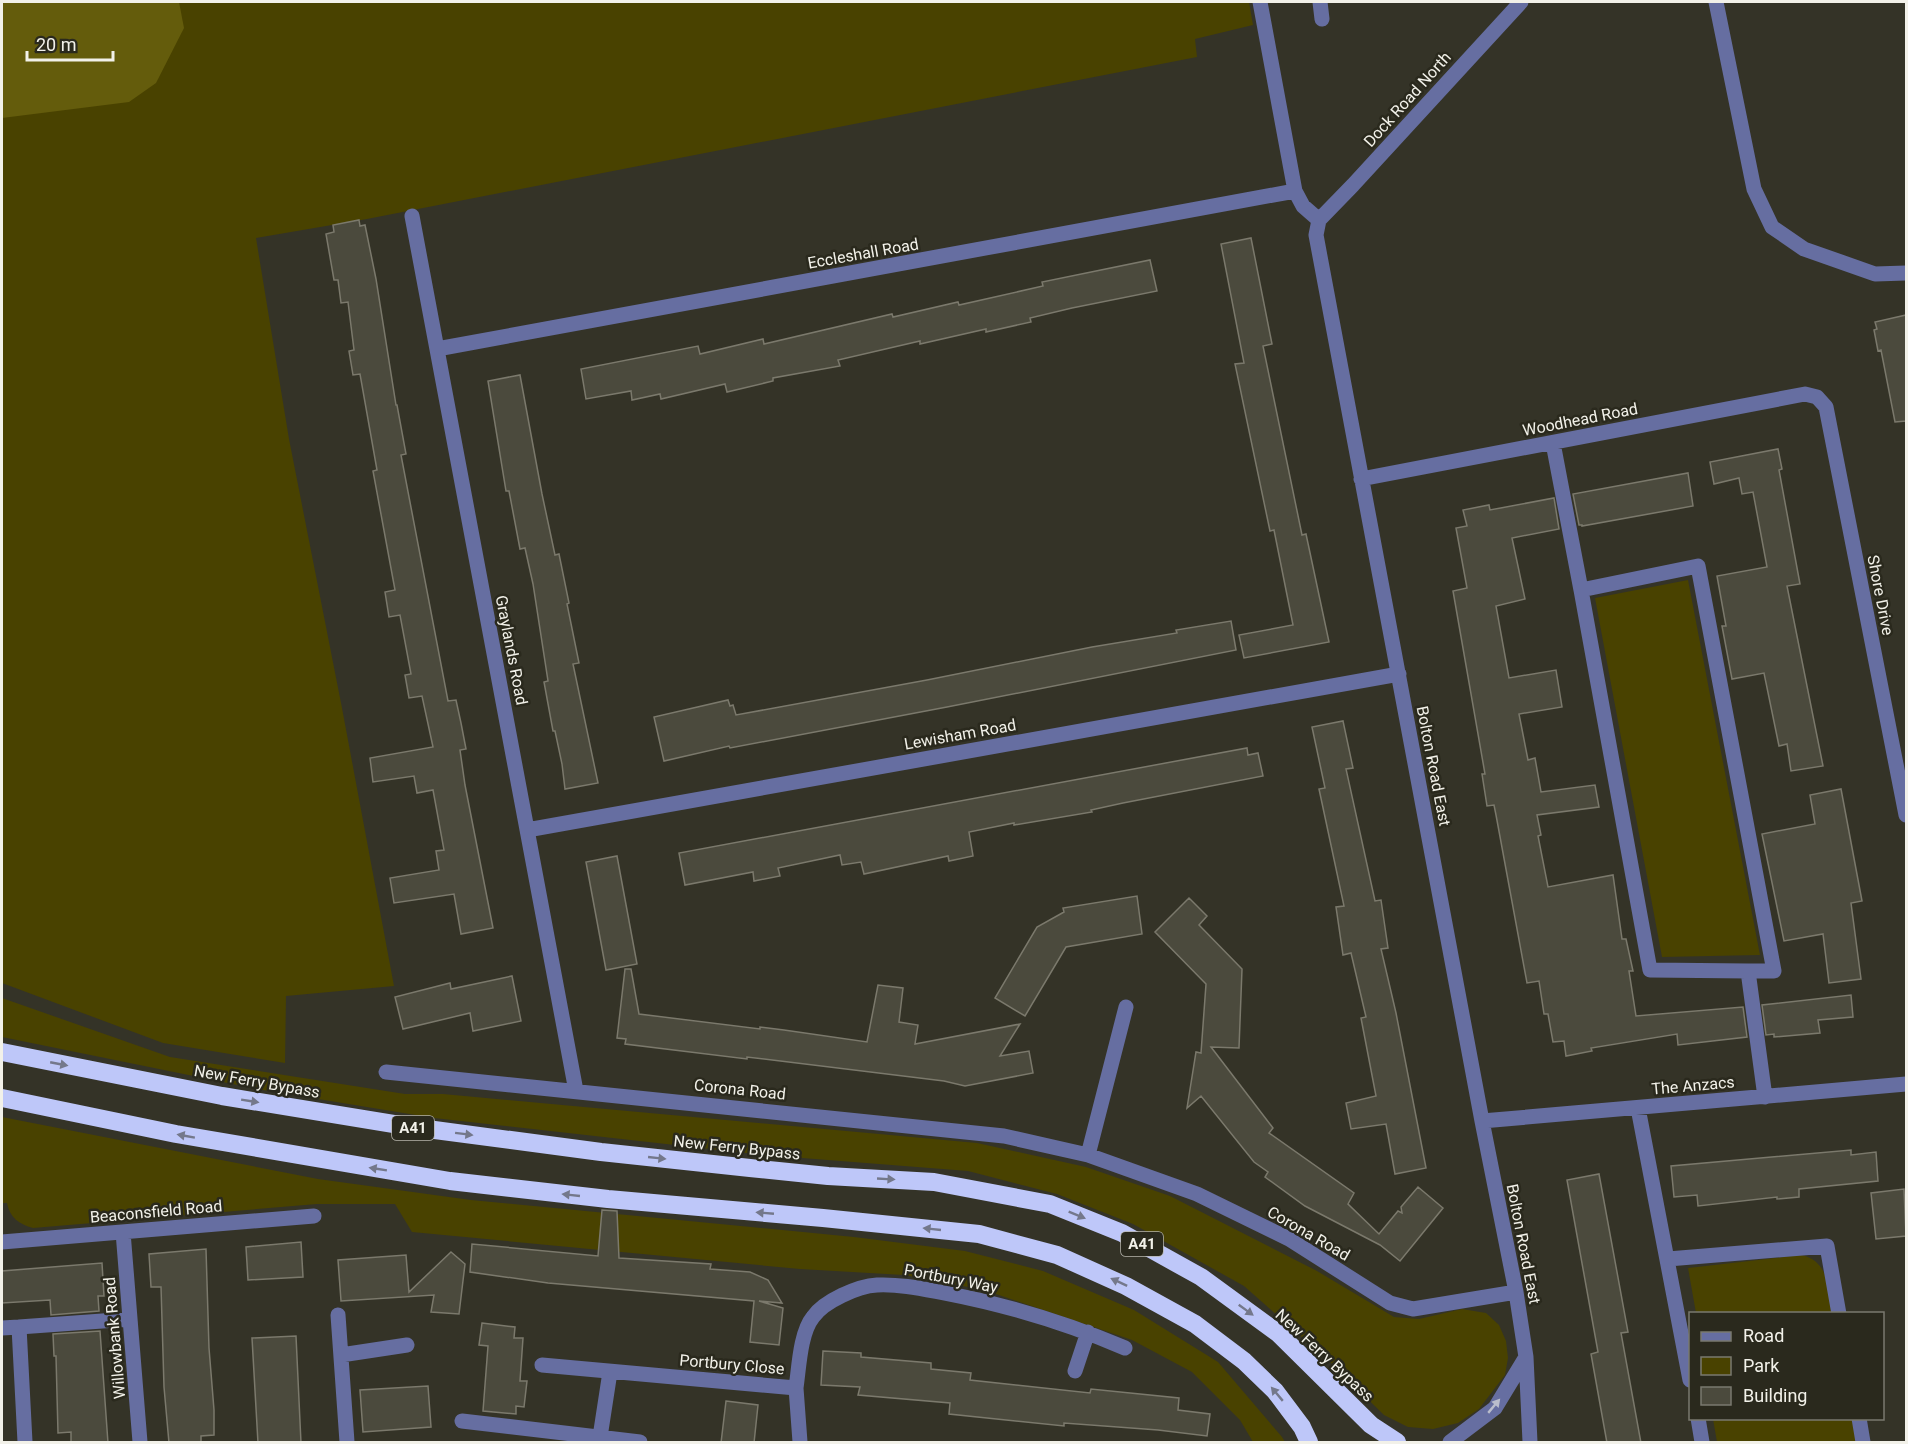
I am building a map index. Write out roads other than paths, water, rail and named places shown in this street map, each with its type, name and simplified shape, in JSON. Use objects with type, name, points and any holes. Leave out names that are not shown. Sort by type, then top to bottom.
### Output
[{"type":"highway","name":"New Ferry Bypass","points":[[2,1052],[222,1096],[412,1128],[750,1168],[828,1176],[934,1182],[1050,1204],[1122,1233],[1201,1277],[1279,1334],[1371,1425],[1397,1443]]},
{"type":"highway","points":[[2,1098],[176,1134],[450,1181],[608,1199],[979,1234],[1057,1255],[1126,1286],[1195,1324],[1244,1361],[1275,1391],[1302,1427],[1309,1443]]},
{"type":"street","points":[[1260,2],[1295,191],[1303,206],[1319,220]]},
{"type":"street","points":[[1320,2],[1322,20]]},
{"type":"street","name":"Dock Road North","points":[[1319,220],[1521,2]]},
{"type":"street","points":[[1716,2],[1754,189],[1772,227],[1804,249],[1875,274],[1906,273]]},
{"type":"street","name":"Eccleshall Road","points":[[437,349],[1295,191]]},
{"type":"street","name":"Graylands Road","points":[[412,216],[576,1091]]},
{"type":"street","name":"Bolton Road East","points":[[1319,220],[1316,235],[1516,1292],[1526,1357],[1530,1443]]},
{"type":"street","name":"Woodhead Road","points":[[1361,479],[1805,394]]},
{"type":"street","name":"Shore Drive","points":[[1805,394],[1817,397],[1826,407],[1906,815]]},
{"type":"street","points":[[1553,443],[1650,970],[1774,970],[1698,566],[1581,590]]},
{"type":"street","name":"Lewisham Road","points":[[527,830],[1399,674]]},
{"type":"street","points":[[1748,971],[1765,1097]]},
{"type":"street","points":[[1088,1155],[1126,1007]]},
{"type":"street","name":"Corona Road","points":[[386,1072],[1004,1136],[1088,1155],[1197,1194],[1289,1239],[1390,1303],[1413,1309],[1516,1292]]},
{"type":"street","name":"The Anzacs","points":[[1482,1121],[1906,1084]]},
{"type":"street","points":[[1638,1108],[1689,1374]]},
{"type":"street","name":"Beaconsfield Road","points":[[2,1242],[314,1216]]},
{"type":"street","name":"Willowbank Road","points":[[123,1232],[140,1443]]},
{"type":"street","points":[[1668,1259],[1827,1246],[1839,1312]]},
{"type":"street","name":"Portbury Way","points":[[796,1388],[805,1334],[813,1317],[825,1306],[849,1292],[875,1285],[901,1285],[977,1299],[1088,1332],[1125,1348]]},
{"type":"street","points":[[338,1315],[347,1443]]},
{"type":"street","points":[[2,1328],[130,1319]]},
{"type":"street","points":[[19,1327],[25,1443]]},
{"type":"street","points":[[1075,1371],[1088,1332]]},
{"type":"street","points":[[341,1355],[407,1345]]},
{"type":"street","points":[[1450,1443],[1495,1408],[1526,1357]]},
{"type":"street","name":"Portbury Close","points":[[542,1365],[796,1388],[800,1443]]},
{"type":"street","points":[[600,1437],[610,1372]]},
{"type":"street","points":[[1698,1420],[1702,1443]]},
{"type":"street","points":[[1859,1420],[1863,1443]]},
{"type":"street","points":[[462,1421],[640,1443]]}]
